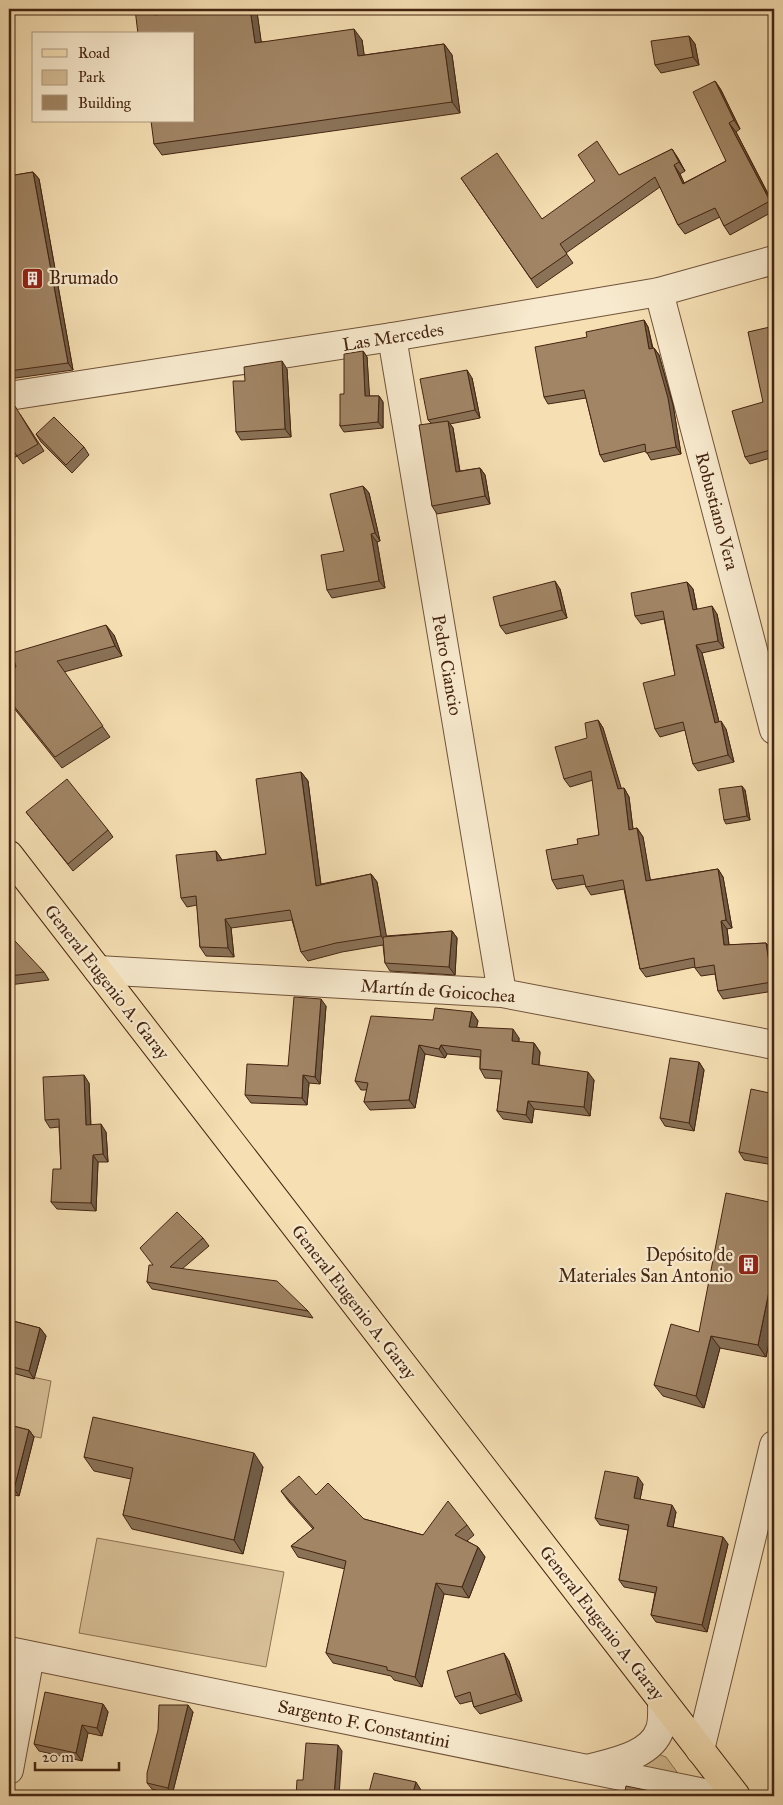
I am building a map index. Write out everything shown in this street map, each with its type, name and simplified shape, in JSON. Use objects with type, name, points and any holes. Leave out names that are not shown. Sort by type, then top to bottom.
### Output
[{"type":"main road","name":"General Eugenio A. Garay","points":[[9,855],[736,1796]]},
{"type":"street","name":"Las Mercedes","points":[[9,396],[392,338],[659,292],[774,260]]},
{"type":"street","name":"Robustiano Vera","points":[[659,292],[774,730]]},
{"type":"street","name":"Pedro Ciancio","points":[[392,338],[502,993]]},
{"type":"street","name":"Martín de Goicochea","points":[[98,970],[502,993],[774,1045]]},
{"type":"street","points":[[700,1750],[774,1445]]},
{"type":"street","points":[[9,1770],[19,1654]]},
{"type":"street","name":"Sargento F. Constantini","points":[[19,1654],[719,1796]]},
{"type":"street","points":[[586,1769],[615,1762],[639,1752],[654,1740],[661,1728],[662,1701]]},
{"type":"green space","points":[[9,1372],[51,1381],[41,1438],[9,1431]]},
{"type":"green space","points":[[97,1538],[284,1572],[266,1667],[79,1633]]},
{"type":"green space","points":[[658,1754],[666,1757],[680,1776],[639,1767]]},
{"type":"building","points":[[135,9],[156,9],[155,15],[196,9],[250,9],[255,43],[354,29],[358,56],[444,44],[452,102],[154,144],[151,122],[195,122],[195,32],[138,32]]},
{"type":"building","points":[[689,36],[693,57],[655,65],[651,41]]},
{"type":"building","points":[[715,81],[734,120],[729,123],[770,201],[724,226],[715,208],[678,225],[655,177],[560,244],[567,254],[531,279],[461,178],[497,153],[542,219],[595,181],[578,155],[597,141],[619,175],[672,149],[679,162],[674,165],[683,184],[726,161],[693,92]]},
{"type":"building","name":"Brumado","points":[[33,172],[68,363],[9,371],[9,176]]},
{"type":"building","points":[[644,320],[649,349],[654,348],[668,398],[676,447],[646,453],[645,444],[600,455],[584,390],[544,397],[535,347],[587,337],[586,332]]},
{"type":"building","points":[[770,327],[774,349],[774,449],[745,457],[732,411],[763,402],[748,332]]},
{"type":"building","points":[[363,351],[365,396],[379,396],[378,422],[340,426],[340,394],[344,394],[344,354]]},
{"type":"building","points":[[282,361],[285,429],[236,432],[233,381],[245,381],[244,367]]},
{"type":"building","points":[[467,370],[475,410],[428,420],[420,379]]},
{"type":"building","points":[[15,406],[38,444],[17,456],[12,448],[9,450],[9,410]]},
{"type":"building","points":[[54,417],[84,447],[66,465],[36,434]]},
{"type":"building","points":[[448,421],[456,472],[480,468],[485,496],[432,506],[419,425]]},
{"type":"building","points":[[363,486],[375,533],[371,534],[379,581],[327,590],[321,555],[344,551],[330,494]]},
{"type":"building","points":[[555,581],[562,610],[500,626],[493,597]]},
{"type":"building","points":[[687,582],[693,610],[712,606],[718,641],[696,645],[715,723],[721,721],[728,755],[693,764],[683,722],[655,729],[643,683],[675,675],[663,611],[635,616],[631,593]]},
{"type":"building","points":[[106,625],[115,646],[57,661],[103,726],[55,757],[9,700],[9,673],[16,667],[12,653]]},
{"type":"building","points":[[598,720],[618,789],[624,788],[629,830],[637,828],[646,881],[718,869],[726,920],[721,921],[724,945],[766,943],[772,982],[718,991],[714,965],[695,968],[694,958],[640,969],[623,880],[586,887],[583,875],[552,880],[546,850],[578,844],[577,839],[599,835],[591,771],[564,779],[555,747],[587,738],[585,723]]},
{"type":"building","points":[[301,772],[316,886],[371,874],[381,936],[336,943],[301,952],[290,910],[225,919],[228,948],[200,947],[196,896],[181,898],[176,855],[216,851],[217,861],[266,854],[256,779]]},
{"type":"building","points":[[67,779],[108,830],[68,864],[26,812]]},
{"type":"building","points":[[742,786],[747,816],[724,820],[719,789]]},
{"type":"building","points":[[452,931],[449,967],[385,963],[383,937]]},
{"type":"building","points":[[15,941],[44,972],[9,976],[9,942]]},
{"type":"building","points":[[294,997],[321,999],[315,1077],[303,1075],[302,1098],[245,1095],[247,1064],[288,1066]]},
{"type":"building","points":[[435,1008],[472,1012],[469,1027],[513,1029],[512,1041],[534,1043],[532,1064],[588,1072],[584,1107],[528,1101],[526,1115],[497,1111],[502,1071],[480,1069],[481,1050],[441,1045],[439,1049],[419,1045],[409,1100],[364,1102],[368,1083],[355,1081],[371,1016],[433,1020]]},
{"type":"building","points":[[670,1058],[699,1062],[689,1123],[660,1118]]},
{"type":"building","points":[[84,1075],[86,1125],[101,1124],[103,1154],[93,1155],[91,1203],[51,1202],[53,1169],[61,1169],[59,1119],[45,1120],[43,1077]]},
{"type":"building","points":[[751,1089],[774,1094],[774,1159],[739,1152]]},
{"type":"building","points":[[726,1193],[774,1203],[774,1267],[758,1345],[711,1336],[696,1396],[654,1385],[671,1324],[699,1332]]},
{"type":"building","points":[[177,1212],[203,1238],[170,1267],[277,1281],[308,1311],[147,1282],[149,1265],[153,1265],[140,1248]]},
{"type":"building","points":[[9,1320],[40,1328],[29,1371],[9,1366]]},
{"type":"building","points":[[93,1417],[254,1453],[234,1540],[123,1515],[133,1468],[84,1457]]},
{"type":"building","points":[[9,1425],[29,1430],[14,1489],[9,1487]]},
{"type":"building","points":[[605,1471],[638,1477],[634,1498],[672,1505],[667,1526],[723,1537],[702,1625],[651,1615],[657,1587],[619,1580],[629,1525],[595,1518]]},
{"type":"building","points":[[299,1476],[316,1495],[328,1483],[364,1519],[423,1535],[448,1501],[467,1525],[455,1535],[478,1547],[462,1587],[436,1583],[415,1677],[387,1670],[387,1667],[326,1653],[346,1561],[291,1546],[314,1528],[281,1491]]},
{"type":"building","points":[[504,1653],[516,1694],[474,1707],[470,1692],[455,1697],[447,1671]]},
{"type":"building","points":[[45,1692],[103,1704],[97,1728],[82,1725],[76,1753],[34,1744]]},
{"type":"building","points":[[159,1705],[188,1705],[168,1788],[147,1783],[147,1773],[158,1730]]},
{"type":"building","points":[[306,1743],[338,1745],[334,1796],[296,1796],[297,1780],[303,1780]]},
{"type":"building","points":[[374,1773],[416,1782],[412,1796],[368,1796]]},
{"type":"building","points":[[626,1786],[660,1793],[659,1796],[624,1796]]},
{"type":"place","name":"Brumado","points":[[33,278]]},
{"type":"place","name":"Depósito de Materiales San Antonio","points":[[749,1265]]}]
